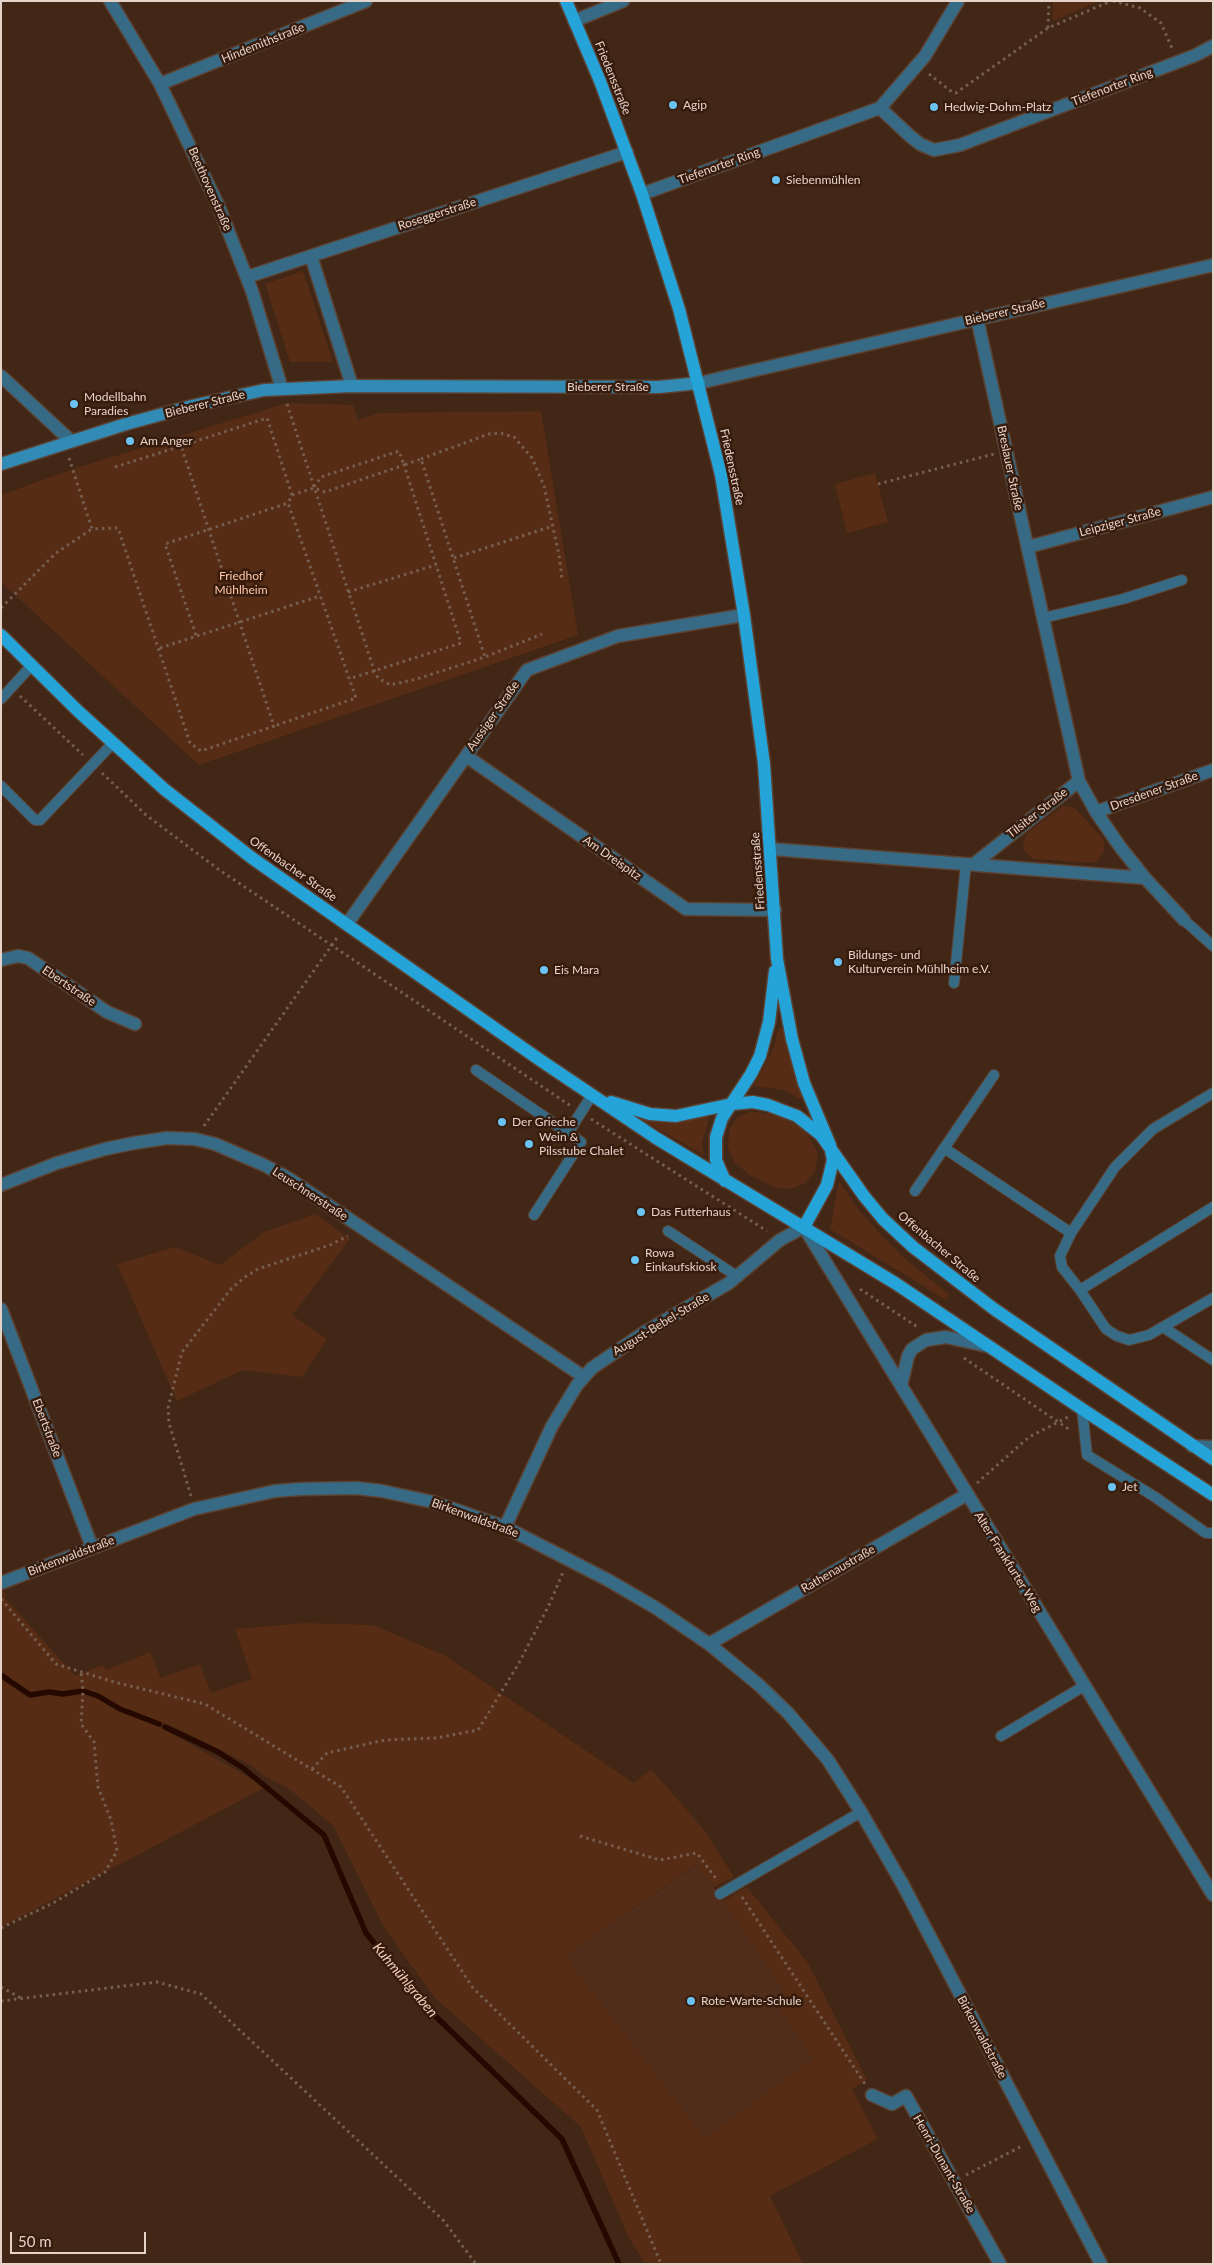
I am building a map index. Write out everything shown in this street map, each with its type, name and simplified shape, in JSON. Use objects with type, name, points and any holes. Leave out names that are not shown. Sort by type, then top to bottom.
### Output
[{"type":"main road","name":"Friedensstraße","points":[[566,1],[642,194],[679,309],[721,475],[744,615],[764,764],[777,959],[792,1039],[804,1083],[830,1145]]},
{"type":"main road","name":"Offenbacher Straße","points":[[1,634],[113,743],[208,825],[592,1095],[725,1181],[895,1283],[992,1347],[1082,1410],[1213,1495]]},
{"type":"main road","name":"Friedensstraße","points":[[725,1181],[716,1160],[716,1137],[722,1118],[760,1056],[769,1022],[777,959]]},
{"type":"main road","name":"Offenbacher Straße","points":[[592,1095],[630,1109],[661,1115],[690,1114],[732,1104],[753,1102],[784,1110],[809,1125],[830,1145],[864,1196],[883,1218],[913,1247],[994,1309],[1213,1459]]},
{"type":"main road","points":[[804,1227],[827,1185],[833,1160],[830,1145]]},
{"type":"street","name":"Beethovenstraße","points":[[110,1],[160,84],[218,205],[247,277],[282,389]]},
{"type":"street","name":"Hindemithstraße","points":[[160,84],[366,1]]},
{"type":"street","points":[[574,21],[623,1]]},
{"type":"street","name":"Tiefenorter Ring","points":[[642,194],[880,108],[918,65],[958,1]]},
{"type":"street","name":"Tiefenorter Ring","points":[[880,108],[920,144],[934,150],[946,149],[1178,62],[1213,46]]},
{"type":"street","name":"Roseggerstraße","points":[[247,277],[627,152]]},
{"type":"street","points":[[310,256],[352,386]]},
{"type":"street","name":"Bieberer Straße","points":[[1,464],[67,442],[192,406],[250,392],[352,386],[659,387],[699,383],[1213,265]]},
{"type":"street","name":"Breslauer Straße","points":[[977,318],[1079,781]]},
{"type":"street","points":[[1,376],[67,442]]},
{"type":"street","name":"Leipziger Straße","points":[[1028,546],[1213,497]]},
{"type":"street","name":"Aussiger Straße","points":[[348,924],[519,679],[534,666],[618,636],[744,615]]},
{"type":"street","name":"Am Dreispitz","points":[[466,756],[686,909],[775,910]]},
{"type":"street","name":"Dresdener Straße","points":[[1096,812],[1213,770]]},
{"type":"street","name":"Tilsiter Straße","points":[[970,863],[1079,781],[1096,812],[1145,878],[1184,920]]},
{"type":"street","points":[[771,849],[1145,878]]},
{"type":"street","name":"Ebertstraße","points":[[1,960],[18,956],[28,958],[107,1012],[135,1024]]},
{"type":"street","name":"Leuschnerstraße","points":[[1,1185],[57,1163],[105,1149],[167,1138],[195,1139],[215,1144],[264,1164],[363,1228],[584,1377]]},
{"type":"street","name":"August-Bebel-Straße","points":[[505,1527],[552,1426],[568,1398],[584,1377],[603,1360],[644,1332],[738,1277],[780,1240],[804,1227]]},
{"type":"street","name":"Alter Frankfurter Weg","points":[[804,1227],[839,1282],[966,1495],[1213,1895]]},
{"type":"street","name":"Ebertstraße","points":[[1,1309],[92,1547]]},
{"type":"street","points":[[901,1386],[904,1367],[912,1349],[918,1344],[934,1338],[960,1339],[992,1347]]},
{"type":"street","points":[[1192,1446],[1213,1447]]},
{"type":"street","name":"Birkenwaldstraße","points":[[1,1583],[194,1508],[275,1491],[301,1488],[356,1488],[389,1492],[433,1502],[505,1527],[656,1608],[709,1644],[788,1713],[828,1760],[861,1812],[903,1885],[1101,2264]]},
{"type":"street","name":"Rathenaustraße","points":[[709,1644],[966,1495]]},
{"type":"street","name":"Henri-Dunant-Straße","points":[[872,2095],[892,2104],[906,2096],[1000,2264]]},
{"type":"lane","points":[[1043,618],[1123,599],[1182,580]]},
{"type":"lane","points":[[1,699],[32,665]]},
{"type":"lane","points":[[1,786],[35,820],[40,820],[113,743]]},
{"type":"lane","points":[[954,983],[970,863]]},
{"type":"lane","points":[[1184,920],[1213,946]]},
{"type":"lane","points":[[476,1070],[581,1142],[534,1215]]},
{"type":"lane","points":[[915,1192],[994,1075]]},
{"type":"lane","points":[[1213,1093],[1166,1120],[1141,1139],[1115,1167],[1071,1233],[1060,1260],[1067,1275],[1080,1290],[1098,1320],[1117,1336],[1129,1340],[1138,1339],[1163,1327],[1213,1298]]},
{"type":"lane","points":[[568,1133],[592,1095]]},
{"type":"lane","points":[[944,1148],[1071,1233]]},
{"type":"lane","points":[[1080,1290],[1213,1207]]},
{"type":"lane","points":[[668,1231],[738,1277]]},
{"type":"lane","points":[[1163,1327],[1213,1360]]},
{"type":"lane","points":[[1082,1410],[1088,1455],[1155,1497],[1206,1533],[1213,1533]]},
{"type":"lane","points":[[1001,1736],[1084,1686]]},
{"type":"lane","points":[[723,1892],[861,1812]]},
{"type":"path","points":[[1048,28],[1049,1]]},
{"type":"path","points":[[918,65],[952,92],[956,93],[1048,28],[1112,1],[1140,8],[1161,23],[1178,62]]},
{"type":"path","points":[[282,389],[378,678],[390,685],[417,679],[485,657],[542,634]]},
{"type":"path","points":[[1,608],[56,553],[92,529],[118,528],[160,648],[190,743],[201,751],[356,698],[288,503],[292,494],[267,418],[112,468]]},
{"type":"path","points":[[292,494],[314,488],[324,492],[489,434],[500,432],[514,437],[532,458],[539,474],[553,526],[562,579]]},
{"type":"path","points":[[67,442],[92,529]]},
{"type":"path","points":[[181,446],[274,726]]},
{"type":"path","points":[[314,488],[321,477],[398,451],[461,642],[349,679]]},
{"type":"path","points":[[878,484],[1006,451]]},
{"type":"path","points":[[421,459],[485,657]]},
{"type":"path","points":[[196,635],[165,544],[288,503]]},
{"type":"path","points":[[454,558],[553,526]]},
{"type":"path","points":[[348,592],[436,564]]},
{"type":"path","points":[[160,648],[320,596]]},
{"type":"path","points":[[11,688],[154,821],[218,869],[581,1112],[780,1240]]},
{"type":"path","points":[[195,1139],[348,924]]},
{"type":"path","points":[[194,1508],[169,1423],[168,1408],[182,1352],[231,1289],[245,1277],[258,1269],[330,1245],[363,1228]]},
{"type":"path","points":[[839,1282],[862,1290],[934,1338]]},
{"type":"path","points":[[959,1355],[1086,1441]]},
{"type":"path","points":[[966,1495],[981,1479],[1029,1437],[1082,1410]]},
{"type":"path","points":[[312,1769],[327,1753],[386,1740],[436,1738],[478,1730],[520,1663],[550,1603],[568,1560]]},
{"type":"path","points":[[1,1599],[56,1664],[205,1704],[341,1787],[473,1988],[598,2110],[661,2264]]},
{"type":"path","points":[[1,1928],[53,1902],[105,1872],[117,1850],[110,1820],[98,1787],[94,1742],[81,1724],[83,1691],[81,1672]]},
{"type":"path","points":[[580,1836],[660,1860],[697,1853],[723,1892]]},
{"type":"path","points":[[735,1885],[872,2095]]},
{"type":"path","points":[[1,2001],[157,1982],[201,1994],[442,2220],[476,2264]]},
{"type":"path","points":[[1,1987],[22,1998]]},
{"type":"path","points":[[954,2181],[1036,2139]]},
{"type":"shaded area","name":"Rote-Warte-Schule","points":[[698,1864],[788,1997],[778,2005],[813,2058],[705,2138],[565,1956]]},
{"type":"green space","points":[[1053,1],[1100,1],[1053,21]]},
{"type":"green space","points":[[303,271],[333,362],[290,362],[265,284]]},
{"type":"green space","name":"Friedhof Mühlheim","points":[[287,403],[353,405],[358,420],[379,413],[541,411],[578,635],[199,765],[1,582],[1,495],[73,469]]},
{"type":"green space","points":[[875,473],[888,522],[847,533],[835,484]]},
{"type":"green space","points":[[1063,806],[1074,807],[1104,840],[1104,851],[1097,861],[1092,863],[1033,859],[1024,850],[1023,844],[1026,834]]},
{"type":"green space","points":[[778,1028],[783,1028],[795,1077],[802,1096],[799,1099],[784,1090],[754,1086],[774,1047]]},
{"type":"green space","points":[[751,1111],[779,1116],[798,1126],[808,1135],[817,1151],[817,1161],[814,1173],[805,1183],[791,1189],[776,1188],[748,1174],[734,1162],[728,1148],[729,1130],[737,1118]]},
{"type":"green space","points":[[706,1116],[709,1118],[702,1143],[704,1155],[644,1121],[645,1118],[679,1121]]},
{"type":"green space","points":[[839,1181],[859,1210],[881,1235],[903,1257],[949,1294],[946,1300],[830,1229]]},
{"type":"green space","points":[[315,1214],[350,1239],[292,1315],[327,1339],[302,1377],[243,1370],[177,1401],[117,1264],[175,1247],[220,1265],[264,1232]]},
{"type":"green space","points":[[1,1585],[6,1599],[75,1676],[103,1665],[106,1670],[150,1652],[161,1678],[200,1664],[211,1693],[252,1679],[235,1629],[304,1623],[373,1625],[444,1655],[634,1783],[651,1769],[705,1831],[734,1877],[714,1887],[697,1864],[565,1956],[705,2138],[813,2058],[777,2005],[788,1997],[723,1901],[747,1887],[808,1963],[867,2080],[852,2089],[878,2139],[770,2196],[803,2264],[645,2264],[628,2236],[581,2127],[435,1998],[385,1929],[333,1825],[289,1789],[264,1776],[251,1765],[178,1729],[128,1709],[266,1787],[1,1927]]},
{"type":"waterway","name":"Kuhmühlgraben","points":[[1,1675],[30,1695],[49,1692],[63,1694],[83,1691],[98,1696],[120,1709],[159,1724]]},
{"type":"waterway","name":"Kuhmühlgraben","points":[[165,1727],[218,1752],[243,1768],[324,1835],[366,1933],[424,2005],[562,2139],[619,2264]]},
{"type":"place","name":"Agip","points":[[673,105]]},
{"type":"place","name":"Hedwig-Dohm-Platz","points":[[934,107]]},
{"type":"place","name":"Siebenmühlen","points":[[776,180]]},
{"type":"place","name":"Modellbahn Paradies","points":[[74,404]]},
{"type":"place","name":"Am Anger","points":[[130,441]]},
{"type":"place","name":"Bildungs- und Kulturverein Mühlheim e.V.","points":[[838,962]]},
{"type":"place","name":"Eis Mara","points":[[544,970]]},
{"type":"place","name":"Der Grieche","points":[[502,1122]]},
{"type":"place","name":"Wein & Pilsstube Chalet","points":[[529,1144]]},
{"type":"place","name":"Das Futterhaus","points":[[641,1212]]},
{"type":"place","name":"Rowa Einkaufskiosk","points":[[635,1260]]},
{"type":"place","name":"Jet","points":[[1112,1487]]},
{"type":"place","name":"Rote-Warte-Schule","points":[[691,2001]]}]
